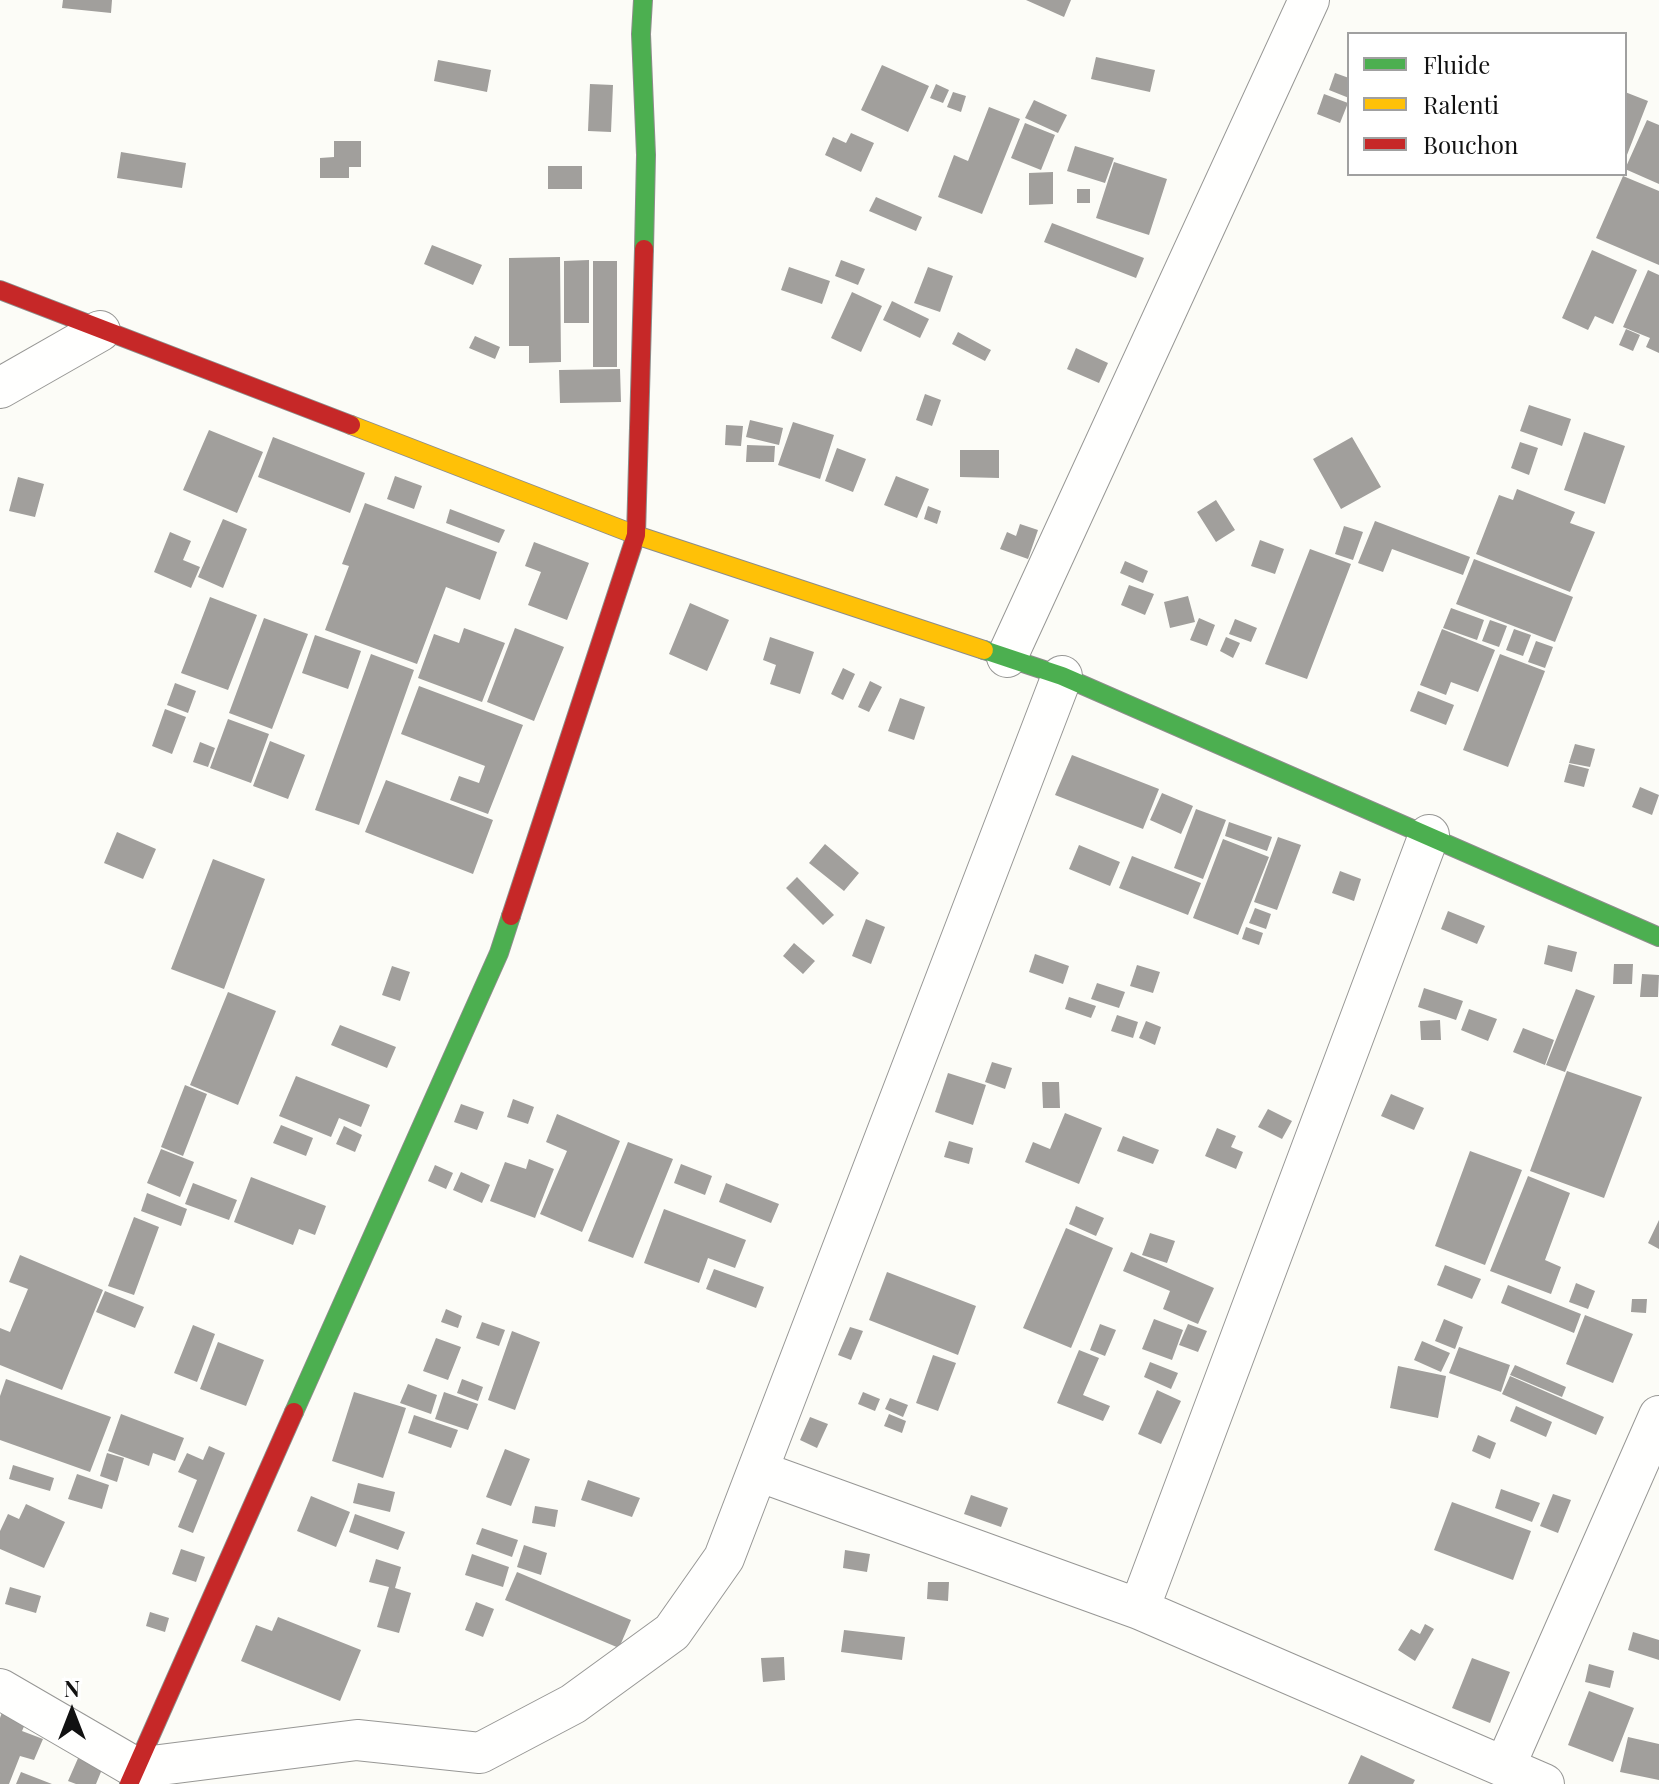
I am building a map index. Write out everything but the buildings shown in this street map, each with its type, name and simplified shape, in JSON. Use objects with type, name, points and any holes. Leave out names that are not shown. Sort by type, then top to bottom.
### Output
[{"type":"street","points":[[133,1776],[499,953],[636,535],[646,155],[641,34],[643,0]]},
{"type":"street","points":[[1007,657],[1309,0]]},
{"type":"street","points":[[0,290],[636,535],[1062,676],[1659,937]]},
{"type":"street","points":[[0,388],[100,331]]},
{"type":"street","points":[[0,1689],[133,1776],[357,1740],[480,1753],[573,1704],[672,1632],[724,1558],[1062,676]]},
{"type":"street","points":[[1139,1609],[1429,835]]},
{"type":"street","points":[[1505,1766],[1659,1416]]},
{"type":"street","points":[[758,1471],[1139,1609],[1544,1784]]},
{"type":"traffic: fast","points":[[643,0],[644,249]]},
{"type":"traffic: fast","points":[[984,650],[1062,676],[1659,937]]},
{"type":"traffic: fast","points":[[294,1412],[499,953],[511,916]]},
{"type":"traffic: slow","points":[[351,425],[636,535],[984,650]]},
{"type":"traffic: jam","points":[[511,916],[636,535],[644,249]]},
{"type":"traffic: jam","points":[[0,290],[351,425]]},
{"type":"traffic: jam","points":[[129,1784],[294,1412]]}]
